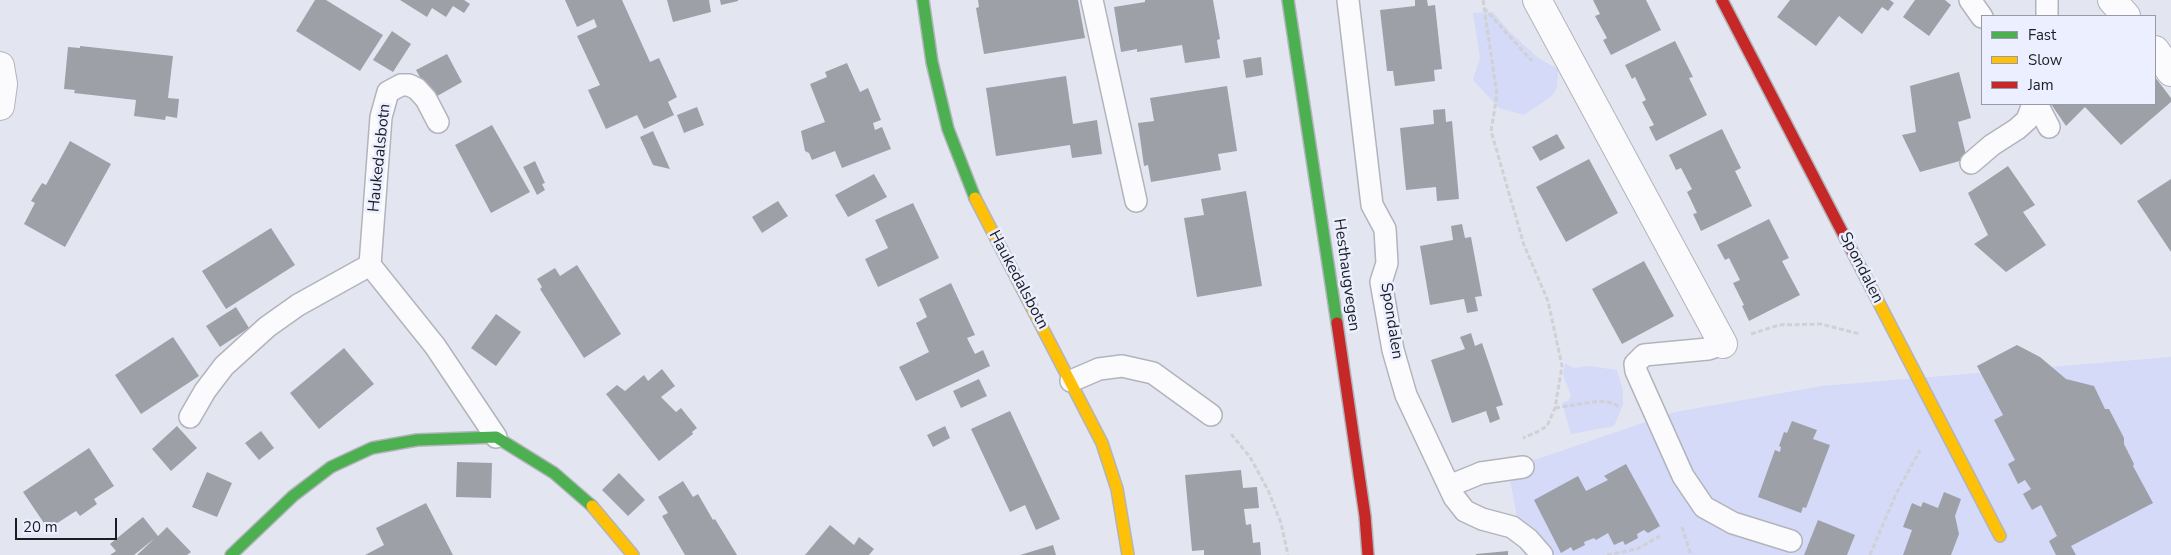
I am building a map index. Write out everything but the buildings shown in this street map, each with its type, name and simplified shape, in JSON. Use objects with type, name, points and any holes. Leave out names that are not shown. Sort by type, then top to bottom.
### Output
[{"type":"street","name":"Haukedalsbotn","points":[[923,0],[932,62],[951,137],[974,194],[1003,256],[1071,381],[1102,444],[1117,489],[1128,555]]},
{"type":"street","name":"Hesthaugvegen","points":[[1288,0],[1365,516],[1368,555]]},
{"type":"street","points":[[1537,0],[1723,344]]},
{"type":"street","name":"Spondalen","points":[[1722,0],[2000,536]]},
{"type":"street","points":[[2112,0],[2125,15]]},
{"type":"street","points":[[0,66],[3,84],[0,106]]},
{"type":"street","points":[[231,555],[293,496],[331,467],[372,448],[417,440],[496,437],[561,479],[595,509],[633,555]]},
{"type":"lane","points":[[1092,0],[1136,201]]},
{"type":"lane","name":"Spondalen","points":[[1348,0],[1372,205],[1385,229],[1387,263],[1381,282],[1393,350],[1406,395],[1454,497],[1465,511],[1482,519],[1512,527],[1528,539],[1542,555]]},
{"type":"lane","points":[[1970,0],[1981,16]]},
{"type":"lane","points":[[2047,0],[2047,15]]},
{"type":"lane","name":"Haukedalsbotn","points":[[370,265],[381,117],[388,92],[401,85],[408,85],[417,89],[426,99],[438,122]]},
{"type":"lane","points":[[1971,163],[2027,120],[2033,105]]},
{"type":"lane","points":[[2038,105],[2049,127]]},
{"type":"lane","points":[[190,417],[205,391],[224,366],[267,327],[298,305],[370,265],[435,346],[496,437]]},
{"type":"lane","points":[[1723,344],[1708,348],[1644,355],[1635,364],[1636,371],[1683,476],[1704,507],[1733,524],[1791,541]]},
{"type":"lane","points":[[1071,381],[1099,369],[1122,366],[1153,373],[1210,415]]},
{"type":"lane","points":[[1449,486],[1481,473],[1523,467]]},
{"type":"path","points":[[1483,0],[1497,95],[1491,131],[1524,245],[1548,301],[1562,366],[1555,408],[1547,426],[1538,432],[1514,441]]},
{"type":"path","points":[[1723,344],[1779,325],[1821,324],[1901,346]]},
{"type":"path","points":[[1555,408],[1600,401],[1613,402],[1624,411]]},
{"type":"path","points":[[1210,415],[1230,433],[1250,458],[1268,490],[1281,523],[1288,555]]},
{"type":"path","points":[[1870,555],[1896,494],[1921,449],[1941,424]]},
{"type":"path","points":[[1680,522],[1691,555]]},
{"type":"path","points":[[1606,555],[1637,549],[1660,536]]},
{"type":"shaded area","points":[[1493,12],[1509,31],[1538,58],[1558,69],[1557,87],[1552,96],[1524,115],[1499,108],[1473,80],[1480,58],[1473,13]]},
{"type":"shaded area","points":[[2171,357],[2171,555],[1524,555],[1508,469],[1675,412],[1822,386]]},
{"type":"shaded area","points":[[1565,363],[1574,368],[1589,366],[1617,370],[1623,390],[1623,405],[1614,426],[1571,434],[1562,403],[1568,401],[1571,396],[1563,375]]},
{"type":"traffic: fast","points":[[923,0],[932,62],[948,129],[975,198]]},
{"type":"traffic: fast","points":[[1288,0],[1337,323]]},
{"type":"traffic: fast","points":[[231,555],[293,496],[331,467],[372,448],[417,440],[496,437],[554,473],[592,506]]},
{"type":"traffic: slow","points":[[975,198],[1102,443],[1117,489],[1128,555]]},
{"type":"traffic: slow","points":[[1866,278],[2000,536]]},
{"type":"traffic: slow","points":[[592,506],[633,555]]},
{"type":"traffic: jam","points":[[1722,0],[1866,278]]},
{"type":"traffic: jam","points":[[1337,323],[1365,516],[1368,555]]}]
